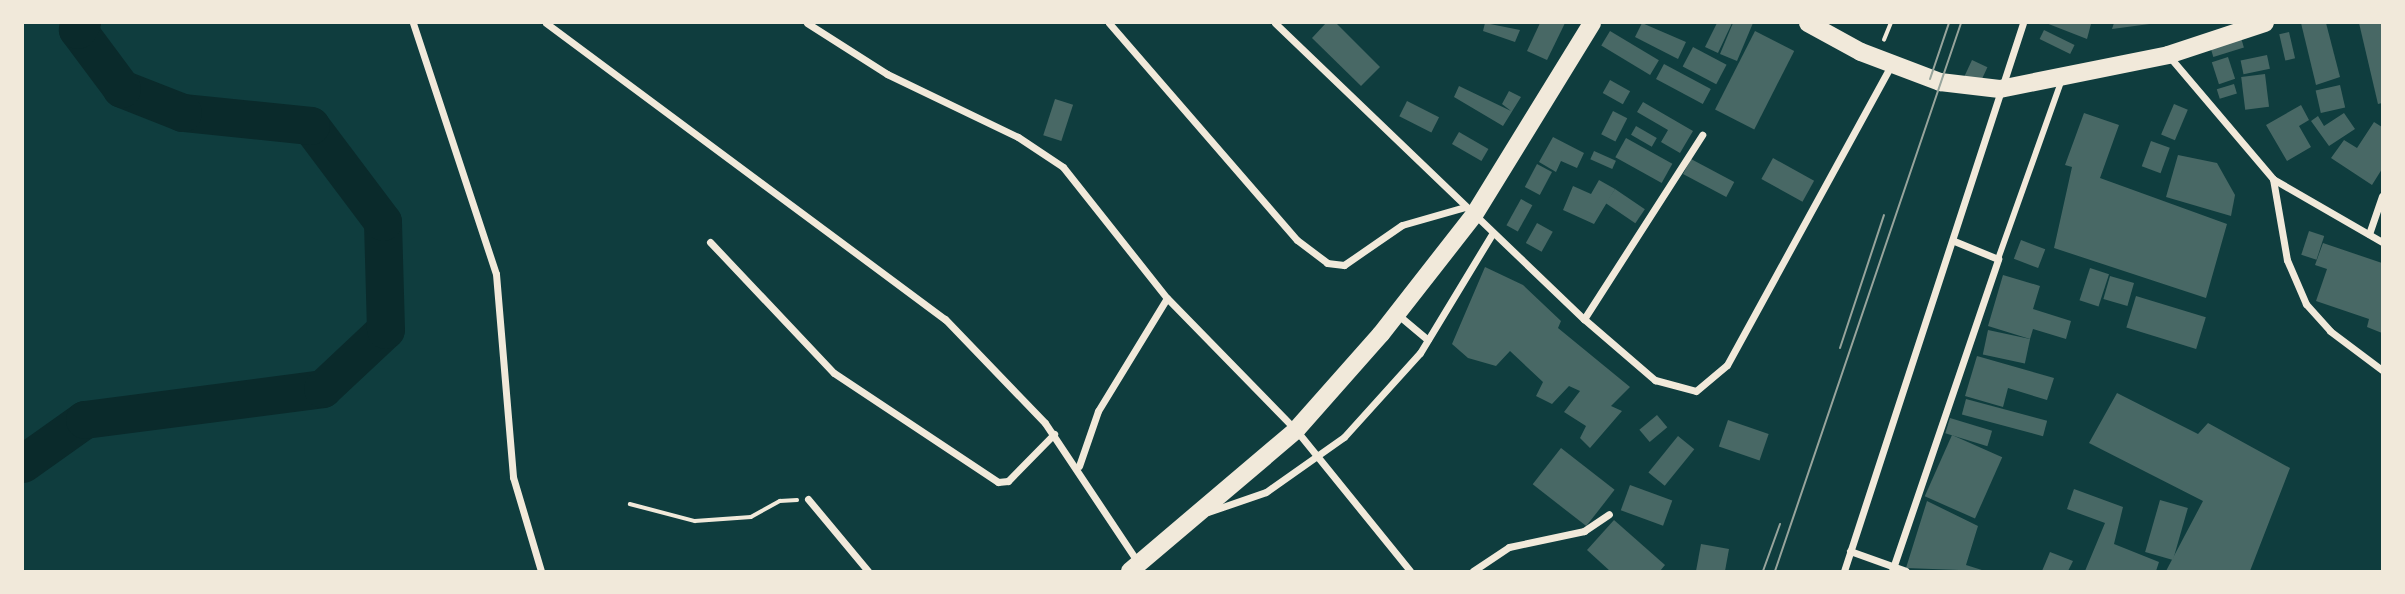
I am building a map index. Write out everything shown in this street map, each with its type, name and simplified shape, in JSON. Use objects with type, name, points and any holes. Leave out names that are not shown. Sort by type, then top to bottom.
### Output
[{"type":"main road","points":[[1138,569],[1195,516],[1296,430],[1397,314],[1469,211],[1592,23]]},
{"type":"main road","points":[[1808,23],[1892,64],[1940,82],[2000,89],[2168,55],[2265,23]]},
{"type":"street","points":[[413,23],[496,274],[513,477],[541,571]]},
{"type":"street","points":[[546,23],[900,281],[987,361],[1054,434],[1079,466],[1138,569]]},
{"type":"street","points":[[807,23],[887,74],[1043,151],[1097,202],[1167,298],[1296,430],[1410,571]]},
{"type":"street","points":[[1109,23],[1297,240],[1327,263],[1344,265],[1402,225],[1469,211]]},
{"type":"street","points":[[1275,23],[1492,234],[1584,319],[1655,380],[1696,391],[1709,384],[1734,353],[1892,64]]},
{"type":"street","points":[[1844,571],[2023,23]]},
{"type":"street","points":[[2168,55],[2273,179],[2382,242]]},
{"type":"street","points":[[1893,569],[2063,77]]},
{"type":"street","points":[[1584,319],[1702,135]]},
{"type":"street","points":[[2273,179],[2287,260],[2306,304],[2329,331],[2382,369]]},
{"type":"street","points":[[2369,234],[2382,196]]},
{"type":"street","points":[[1195,516],[1266,492],[1343,437],[1428,340],[1492,234]]},
{"type":"street","points":[[1954,241],[1998,259]]},
{"type":"street","points":[[710,242],[834,373],[998,482],[1008,481],[1054,434]]},
{"type":"street","points":[[1079,466],[1098,411],[1167,298]]},
{"type":"street","points":[[1397,314],[1428,340]]},
{"type":"street","points":[[808,499],[868,571]]},
{"type":"street","points":[[1473,571],[1509,547],[1584,531],[1609,514]]},
{"type":"street","points":[[1850,551],[1893,569],[1906,571]]},
{"type":"path","points":[[630,504],[695,521],[751,517],[780,501],[808,499]]},
{"type":"building","points":[[1326,23],[1336,23],[1380,67],[1361,86],[1312,38]]},
{"type":"building","points":[[1485,23],[1520,30],[1515,42],[1483,31]]},
{"type":"building","points":[[1540,23],[1565,23],[1547,60],[1527,51]]},
{"type":"building","points":[[1642,23],[1686,42],[1678,59],[1635,37]]},
{"type":"building","points":[[1717,23],[1732,23],[1718,53],[1705,47]]},
{"type":"building","points":[[1733,23],[1753,23],[1737,61],[1720,54]]},
{"type":"building","points":[[2046,23],[2087,23],[2091,24],[2087,39]]},
{"type":"building","points":[[2114,23],[2157,23],[2112,29]]},
{"type":"building","points":[[2301,23],[2326,23],[2340,77],[2316,85]]},
{"type":"building","points":[[2359,23],[2382,23],[2382,103],[2378,104]]},
{"type":"building","points":[[2044,30],[2075,45],[2070,54],[2040,39]]},
{"type":"building","points":[[1610,31],[1659,60],[1650,75],[1601,46]]},
{"type":"building","points":[[1755,31],[1794,51],[1754,129],[1715,109]]},
{"type":"building","points":[[2289,32],[2295,58],[2285,61],[2279,34]]},
{"type":"building","points":[[2241,38],[2244,48],[2213,57],[2210,47]]},
{"type":"building","points":[[1693,47],[1727,65],[1716,84],[1683,66]]},
{"type":"building","points":[[2267,55],[2270,69],[2244,74],[2241,61]]},
{"type":"building","points":[[2228,57],[2235,79],[2219,84],[2212,62]]},
{"type":"building","points":[[1972,60],[1987,67],[1979,84],[1964,77]]},
{"type":"building","points":[[1664,64],[1711,89],[1703,104],[1656,79]]},
{"type":"building","points":[[2265,74],[2269,107],[2245,110],[2241,77]]},
{"type":"building","points":[[1610,80],[1630,91],[1623,104],[1603,93]]},
{"type":"building","points":[[2234,84],[2237,94],[2220,99],[2217,89]]},
{"type":"building","points":[[2340,85],[2345,107],[2321,113],[2316,91]]},
{"type":"building","points":[[1459,86],[1511,111],[1502,104],[1509,91],[1521,97],[1503,126],[1454,97]]},
{"type":"building","points":[[1055,99],[1073,105],[1061,141],[1043,135]]},
{"type":"building","points":[[1407,101],[1439,117],[1431,132],[1399,116]]},
{"type":"building","points":[[1643,102],[1693,131],[1680,153],[1661,142],[1668,130],[1637,112]]},
{"type":"building","points":[[2174,104],[2188,110],[2175,140],[2161,134]]},
{"type":"building","points":[[2301,105],[2309,120],[2299,126],[2311,147],[2287,161],[2266,125]]},
{"type":"building","points":[[1613,111],[1627,118],[1615,141],[1601,134]]},
{"type":"building","points":[[2084,113],[2119,125],[2100,178],[2227,224],[2206,298],[2054,248],[2072,167],[2065,165]]},
{"type":"building","points":[[2344,113],[2355,129],[2329,146],[2311,121],[2318,116],[2324,126]]},
{"type":"building","points":[[2374,122],[2382,127],[2382,169],[2372,185],[2331,158],[2344,140],[2357,148]]},
{"type":"building","points":[[1636,126],[1657,138],[1652,147],[1631,135]]},
{"type":"building","points":[[1459,132],[1488,149],[1481,161],[1452,144]]},
{"type":"building","points":[[1553,137],[1584,153],[1577,168],[1561,161],[1556,172],[1539,162]]},
{"type":"building","points":[[1626,138],[1672,164],[1662,183],[1615,157]]},
{"type":"building","points":[[2151,141],[2170,148],[2161,173],[2142,166]]},
{"type":"building","points":[[1594,151],[1616,161],[1612,169],[1590,159]]},
{"type":"building","points":[[2178,155],[2217,163],[2235,195],[2231,216],[2166,197]]},
{"type":"building","points":[[1773,158],[1814,181],[1802,202],[1761,179]]},
{"type":"building","points":[[1691,159],[1734,182],[1726,197],[1683,174]]},
{"type":"building","points":[[1537,164],[1552,172],[1540,195],[1525,187]]},
{"type":"building","points":[[1599,180],[1615,189],[1594,224],[1563,210],[1573,186],[1591,194]]},
{"type":"building","points":[[1615,189],[1645,209],[1635,223],[1605,203]]},
{"type":"building","points":[[1521,199],[1532,205],[1518,232],[1506,225]]},
{"type":"building","points":[[1537,223],[1553,232],[1542,252],[1526,243]]},
{"type":"building","points":[[2309,231],[2324,236],[2316,260],[2301,255]]},
{"type":"building","points":[[2021,240],[2045,249],[2038,268],[2014,259]]},
{"type":"building","points":[[2323,243],[2382,263],[2382,333],[2367,327],[2369,319],[2316,301],[2327,269],[2315,265]]},
{"type":"building","points":[[1485,267],[1523,285],[1561,321],[1558,328],[1630,387],[1611,406],[1622,411],[1590,448],[1580,438],[1586,426],[1564,412],[1580,391],[1569,386],[1552,404],[1536,396],[1543,382],[1510,351],[1496,366],[1468,358],[1452,344]]},
{"type":"building","points":[[2090,268],[2109,274],[2099,307],[2079,300]]},
{"type":"building","points":[[2003,275],[2040,286],[2033,309],[2071,321],[2066,339],[2033,329],[2030,339],[1988,326]]},
{"type":"building","points":[[2110,276],[2134,283],[2127,306],[2103,299]]},
{"type":"building","points":[[2136,296],[2206,317],[2196,349],[2126,328]]},
{"type":"building","points":[[1988,330],[2030,339],[2025,363],[1983,354]]},
{"type":"building","points":[[1977,356],[2054,378],[2047,400],[2008,388],[2003,407],[1965,396]]},
{"type":"building","points":[[2117,393],[2198,434],[2208,423],[2290,468],[2250,571],[2166,571],[2203,501],[2089,443]]},
{"type":"building","points":[[1966,399],[2047,421],[2043,436],[1962,414]]},
{"type":"building","points":[[1657,415],[1667,427],[1650,442],[1639,430]]},
{"type":"building","points":[[1950,418],[1992,431],[1987,446],[1945,433]]},
{"type":"building","points":[[1728,420],[1769,434],[1760,460],[1719,446]]},
{"type":"building","points":[[1952,435],[2002,457],[1975,519],[1925,496]]},
{"type":"building","points":[[1678,436],[1694,449],[1665,486],[1648,473]]},
{"type":"building","points":[[1561,448],[1615,490],[1586,526],[1533,484]]},
{"type":"building","points":[[1630,485],[1672,500],[1663,526],[1621,510]]},
{"type":"building","points":[[2074,489],[2123,507],[2114,544],[2159,562],[2156,571],[2085,571],[2105,523],[2067,509]]},
{"type":"building","points":[[2160,500],[2188,508],[2173,560],[2145,552]]},
{"type":"building","points":[[1927,501],[1978,526],[1966,565],[1985,571],[1906,568]]},
{"type":"building","points":[[1614,520],[1665,565],[1660,571],[1610,571],[1587,550]]},
{"type":"building","points":[[1701,544],[1729,549],[1725,571],[1696,571]]},
{"type":"building","points":[[2050,552],[2073,561],[2068,571],[2042,571]]},
{"type":"waterway","points":[[23,464],[85,420],[323,389],[386,330],[383,222],[311,126],[183,113],[122,89],[78,30],[82,23]]},
{"type":"tram line","points":[[1930,79],[1949,23]]},
{"type":"tram line","points":[[1775,571],[1961,23]]},
{"type":"tram line","points":[[1840,348],[1884,215]]},
{"type":"tram line","points":[[1763,571],[1780,524]]}]
